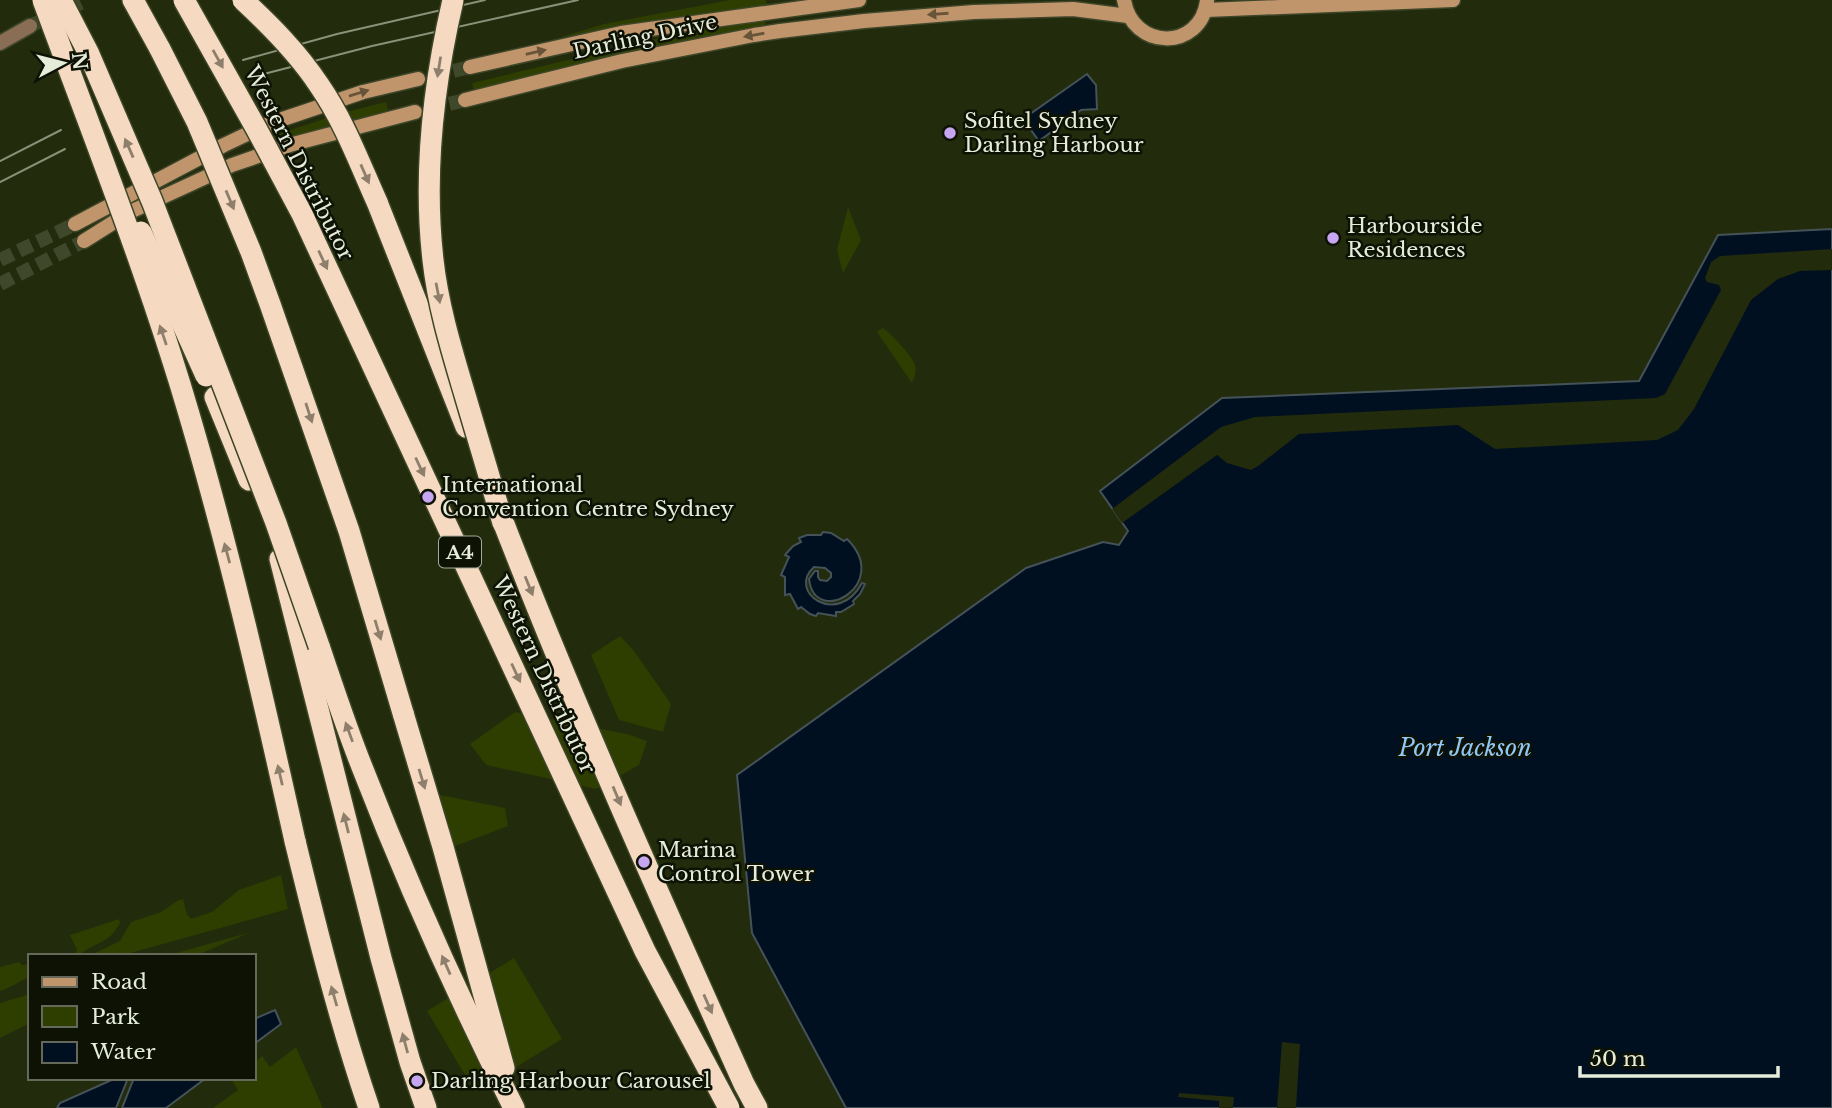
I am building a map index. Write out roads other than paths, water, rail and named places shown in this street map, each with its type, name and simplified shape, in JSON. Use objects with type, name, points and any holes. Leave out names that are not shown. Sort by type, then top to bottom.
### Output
[{"type":"highway","points":[[37,0],[215,397],[280,558],[382,958],[410,1062],[426,1108]]},
{"type":"highway","points":[[43,0],[137,257],[180,384],[249,635],[323,957],[369,1108]]},
{"type":"highway","points":[[61,0],[88,52],[152,201],[276,523],[366,779],[458,993],[514,1108],[446,861],[349,531],[306,404],[251,252],[197,122],[133,0]]},
{"type":"highway","name":"Western Distributor","points":[[184,0],[302,215],[645,951],[729,1108]]},
{"type":"highway","points":[[243,0],[297,54],[320,85],[342,124],[401,260],[566,677],[648,868],[757,1108]]},
{"type":"highway","points":[[453,0],[442,47],[430,136],[428,189],[433,261],[450,346],[503,523]]},
{"type":"street","name":"Darling Drive","points":[[470,67],[621,33],[859,0]]},
{"type":"street","points":[[1124,0],[1128,16],[1135,26],[1146,34],[1170,39],[1192,30],[1201,20],[1207,5],[1454,0]]},
{"type":"street","name":"Darling Drive","points":[[465,100],[622,61],[754,35],[864,21],[1041,9],[1073,9],[1128,16]]},
{"type":"street","points":[[0,43],[30,26]]},
{"type":"street","points":[[75,224],[268,124],[363,92],[418,79]]},
{"type":"street","points":[[84,241],[130,212],[232,166],[293,144],[415,112]]},
{"type":"water","points":[[1087,74],[1096,85],[1097,109],[1081,110],[1039,141],[1023,119]]},
{"type":"water","name":"Port Jackson","points":[[1832,229],[1832,1108],[846,1108],[752,933],[737,775],[1026,568],[1103,542],[1119,545],[1128,531],[1100,491],[1222,398],[1639,381],[1718,235]]},
{"type":"water","points":[[823,532],[831,533],[844,541],[847,539],[859,556],[861,571],[857,585],[848,595],[836,600],[824,600],[814,593],[809,579],[818,571],[820,580],[827,581],[831,573],[825,568],[814,567],[807,577],[806,586],[811,595],[818,601],[840,603],[852,596],[862,583],[865,584],[853,601],[854,604],[836,612],[836,616],[818,613],[816,616],[801,607],[798,609],[790,594],[785,595],[785,577],[781,575],[789,557],[785,555],[801,542],[799,538],[821,535]]},
{"type":"water","points":[[275,1010],[281,1024],[256,1043],[256,1018]]},
{"type":"water","points":[[112,1080],[127,1080],[116,1108],[57,1108],[60,1103]]},
{"type":"water","points":[[133,1080],[203,1080],[166,1108],[122,1108]]},
{"type":"tunnel","points":[[30,26],[87,0]]},
{"type":"tunnel","points":[[433,76],[470,67]]},
{"type":"tunnel","points":[[429,109],[465,100]]},
{"type":"tunnel","points":[[0,260],[75,224]]},
{"type":"tunnel","points":[[0,284],[84,241]]},
{"type":"tram line","points":[[243,60],[337,34],[485,0]]},
{"type":"tram line","points":[[260,75],[372,46],[578,0]]},
{"type":"tram line","points":[[0,161],[61,130]]},
{"type":"tram line","points":[[0,182],[65,149]]},
{"type":"place","name":"Sofitel Sydney Darling Harbour","points":[[950,133]]},
{"type":"place","name":"Harbourside Residences","points":[[1333,238]]},
{"type":"place","name":"International Convention Centre Sydney","points":[[428,497]]},
{"type":"place","name":"Marina Control Tower","points":[[644,862]]},
{"type":"place","name":"Darling Harbour Carousel","points":[[417,1081]]}]
